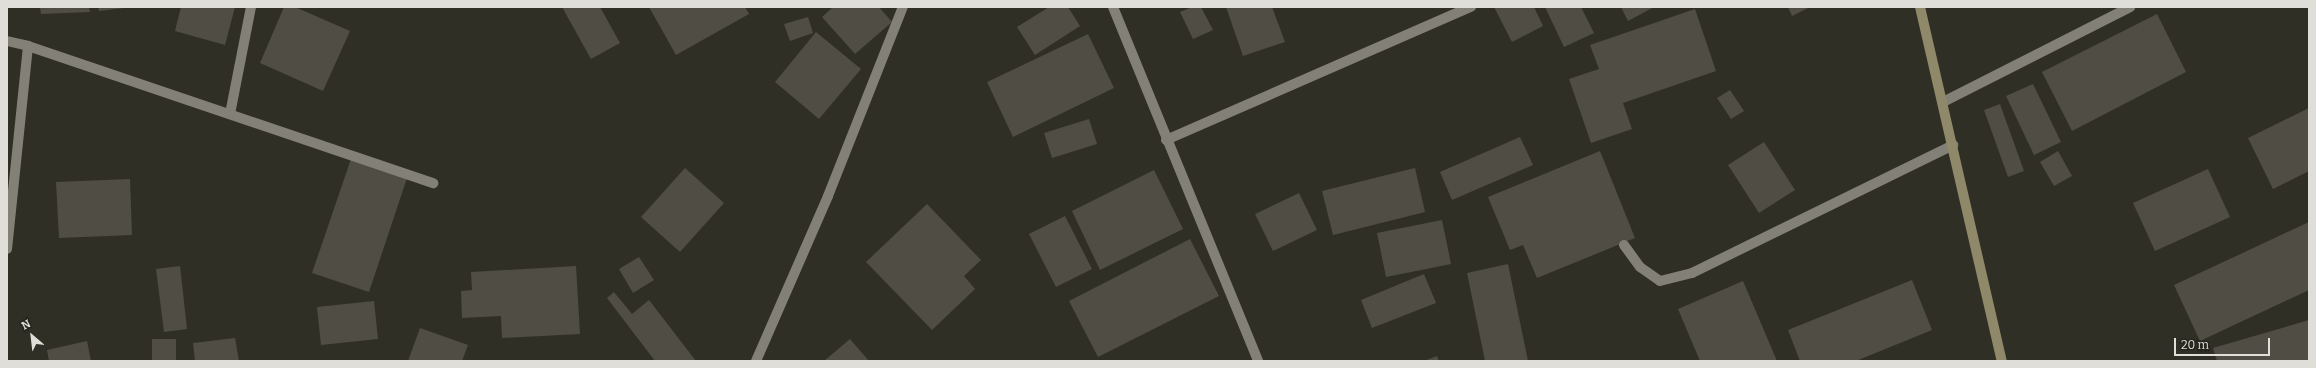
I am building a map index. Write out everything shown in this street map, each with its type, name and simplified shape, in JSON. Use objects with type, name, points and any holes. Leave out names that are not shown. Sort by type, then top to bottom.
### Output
[{"type":"main road","points":[[1920,7],[2002,361]]},
{"type":"street","points":[[230,114],[251,7]]},
{"type":"street","points":[[756,361],[828,196],[903,7]]},
{"type":"street","points":[[1113,7],[1166,140],[1258,361]]},
{"type":"street","points":[[1166,140],[1471,7]]},
{"type":"street","points":[[1943,102],[2130,7]]},
{"type":"street","points":[[7,41],[28,46],[433,183]]},
{"type":"street","points":[[7,249],[28,46]]},
{"type":"street","points":[[1624,245],[1640,267],[1660,281],[1692,273],[1953,145]]},
{"type":"building","points":[[40,7],[89,7],[90,12],[41,14]]},
{"type":"building","points":[[98,7],[124,7],[124,8],[99,11]]},
{"type":"building","points":[[181,7],[235,7],[225,45],[175,31]]},
{"type":"building","points":[[284,7],[295,7],[350,31],[323,91],[260,63]]},
{"type":"building","points":[[562,7],[600,7],[620,43],[591,59]]},
{"type":"building","points":[[649,7],[745,7],[749,14],[676,55]]},
{"type":"building","points":[[833,7],[879,7],[892,22],[855,54],[822,17]]},
{"type":"building","points":[[1049,7],[1068,7],[1080,26],[1035,55],[1017,27]]},
{"type":"building","points":[[1192,7],[1201,7],[1213,30],[1193,39],[1180,12]]},
{"type":"building","points":[[1226,7],[1272,7],[1285,42],[1243,56]]},
{"type":"building","points":[[1494,7],[1534,7],[1543,26],[1512,42]]},
{"type":"building","points":[[1545,7],[1581,7],[1594,33],[1564,47]]},
{"type":"building","points":[[1621,7],[1654,7],[1628,21]]},
{"type":"building","points":[[1788,7],[1810,7],[1792,16]]},
{"type":"building","points":[[1695,9],[1716,71],[1623,103],[1632,129],[1591,143],[1569,79],[1599,69],[1590,45]]},
{"type":"building","points":[[2157,14],[2186,72],[2072,131],[2042,72]]},
{"type":"building","points":[[808,17],[813,33],[790,41],[784,24]]},
{"type":"building","points":[[816,32],[861,69],[819,119],[775,82]]},
{"type":"building","points":[[1088,34],[1114,88],[1013,137],[987,82]]},
{"type":"building","points":[[2033,84],[2061,142],[2034,155],[2006,96]]},
{"type":"building","points":[[1730,90],[1744,111],[1731,119],[1717,98]]},
{"type":"building","points":[[2000,104],[2024,171],[2008,177],[1984,110]]},
{"type":"building","points":[[2309,108],[2309,171],[2273,189],[2248,138]]},
{"type":"building","points":[[1089,119],[1097,144],[1052,158],[1044,133]]},
{"type":"building","points":[[1520,137],[1533,165],[1452,200],[1440,172]]},
{"type":"building","points":[[1764,142],[1795,190],[1759,213],[1728,165]]},
{"type":"building","points":[[1600,151],[1635,238],[1537,278],[1523,245],[1510,250],[1488,197]]},
{"type":"building","points":[[2058,151],[2072,176],[2054,186],[2040,162]]},
{"type":"building","points":[[353,153],[409,172],[369,292],[312,273]]},
{"type":"building","points":[[685,168],[724,203],[680,252],[641,217]]},
{"type":"building","points":[[1415,168],[1425,212],[1333,235],[1322,191]]},
{"type":"building","points":[[2208,169],[2230,217],[2155,251],[2133,203]]},
{"type":"building","points":[[1154,170],[1183,229],[1100,270],[1072,211]]},
{"type":"building","points":[[130,179],[132,235],[59,238],[56,182]]},
{"type":"building","points":[[1299,193],[1317,230],[1273,251],[1255,214]]},
{"type":"building","points":[[927,204],[981,260],[964,276],[975,289],[932,330],[866,262]]},
{"type":"building","points":[[1065,216],[1092,269],[1056,287],[1029,234]]},
{"type":"building","points":[[1442,220],[1451,264],[1386,277],[1377,233]]},
{"type":"building","points":[[2309,222],[2309,290],[2200,341],[2174,285]]},
{"type":"building","points":[[1190,239],[1219,296],[1098,357],[1069,301]]},
{"type":"building","points":[[639,257],[654,280],[633,293],[619,269]]},
{"type":"building","points":[[1508,264],[1528,361],[1485,361],[1467,273]]},
{"type":"building","points":[[180,266],[187,329],[164,332],[156,269]]},
{"type":"building","points":[[576,266],[580,334],[502,338],[501,316],[462,318],[461,291],[472,290],[471,272]]},
{"type":"building","points":[[1424,274],[1436,303],[1372,328],[1361,300]]},
{"type":"building","points":[[1912,280],[1932,330],[1856,361],[1800,361],[1788,330]]},
{"type":"building","points":[[1743,281],[1777,361],[1700,361],[1678,309]]},
{"type":"building","points":[[614,292],[632,314],[649,300],[696,361],[655,361],[607,298]]},
{"type":"building","points":[[374,301],[378,339],[321,345],[317,307]]},
{"type":"building","points":[[2309,320],[2309,361],[2217,361],[2213,348]]},
{"type":"building","points":[[420,328],[468,345],[462,361],[408,361]]},
{"type":"building","points":[[235,338],[239,361],[195,361],[193,343]]},
{"type":"building","points":[[152,339],[176,339],[176,361],[152,361]]},
{"type":"building","points":[[850,339],[869,361],[824,361]]},
{"type":"building","points":[[87,341],[91,361],[49,361],[47,350]]},
{"type":"building","points":[[1437,356],[1439,361],[1424,361]]}]
